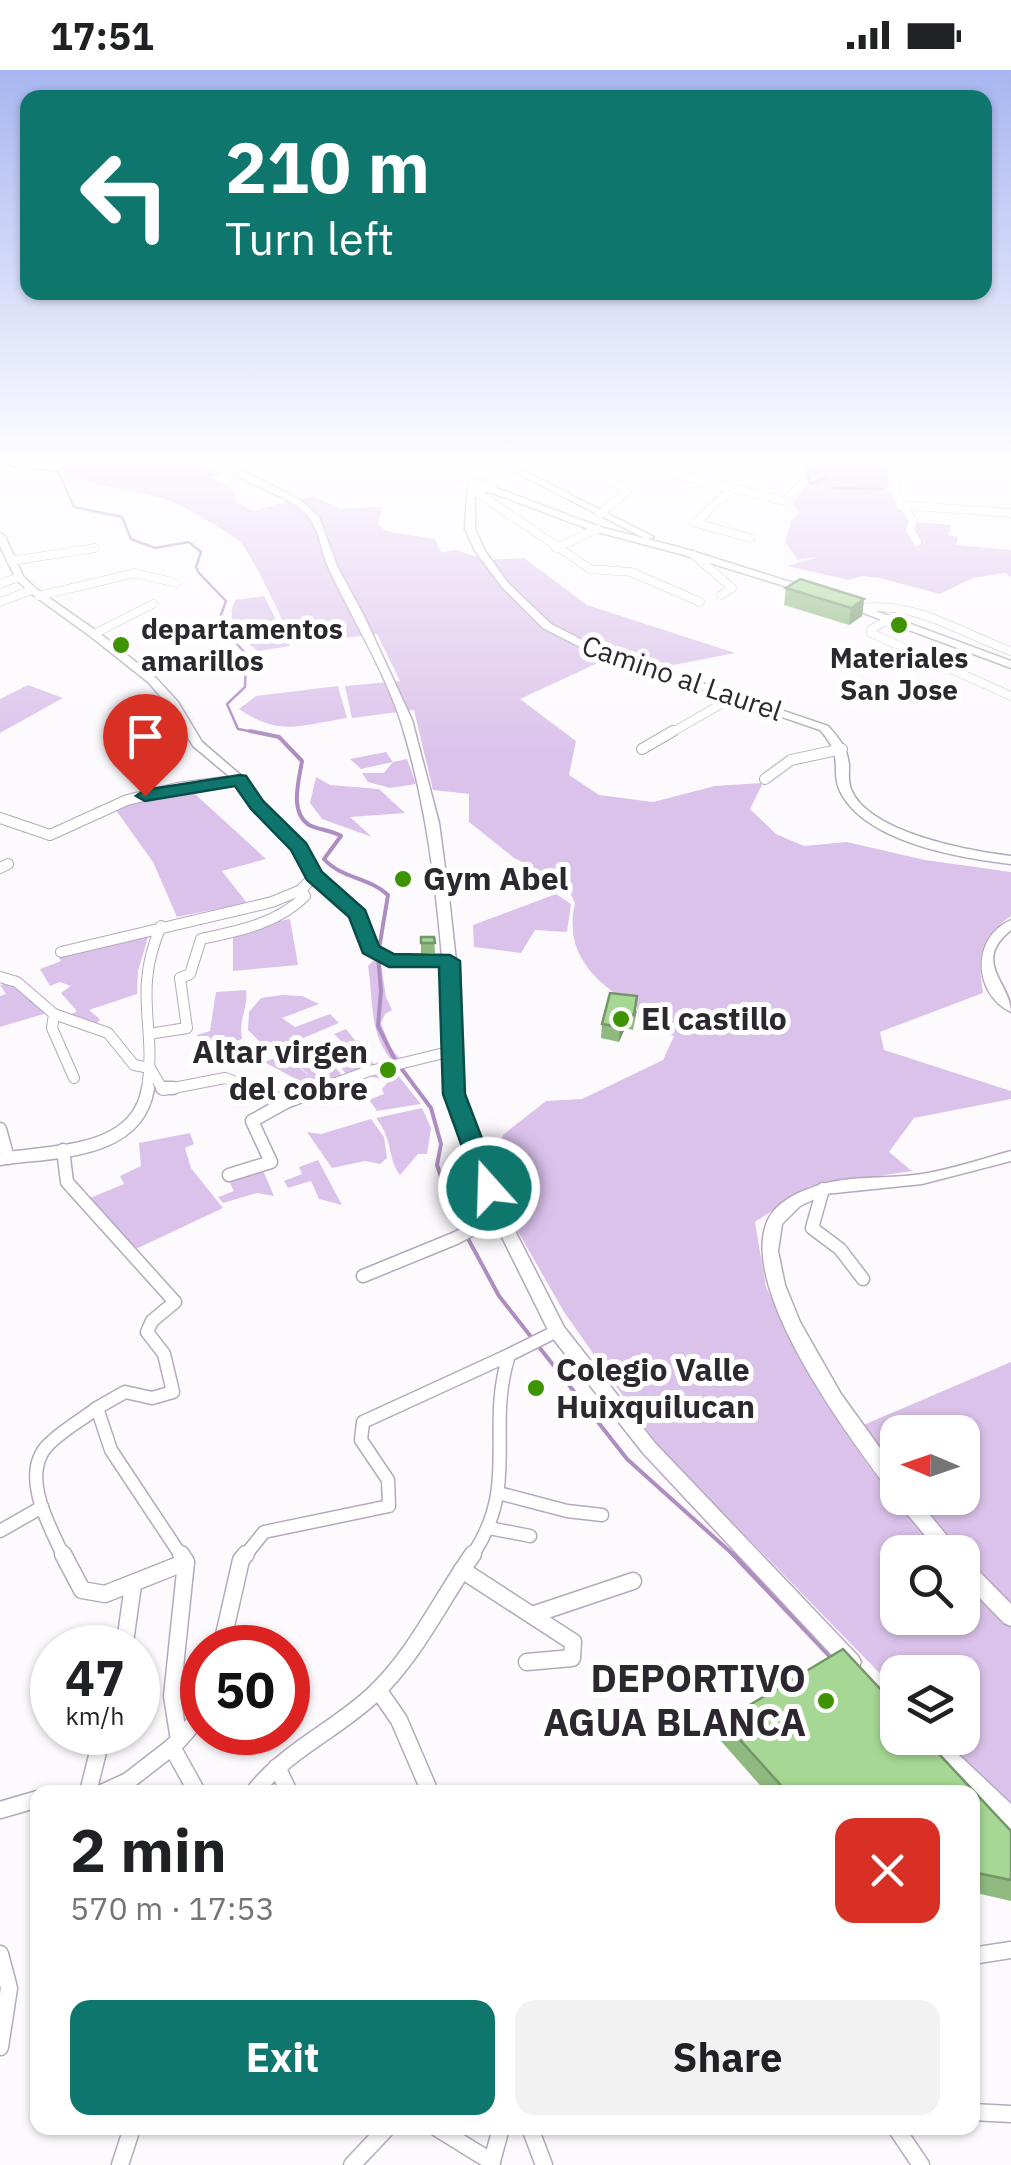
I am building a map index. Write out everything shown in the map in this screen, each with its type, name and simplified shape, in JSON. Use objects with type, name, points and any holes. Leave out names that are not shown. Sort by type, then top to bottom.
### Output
[{"type":"main road","points":[[10,558],[19,577],[36,593],[152,680],[174,704],[197,744],[240,780],[257,805],[299,847],[314,876],[358,914],[370,949],[399,962],[450,961]]},
{"type":"main road","points":[[329,558],[406,720],[433,822],[450,961],[454,1094],[498,1215],[557,1331],[648,1448],[866,1679]]},
{"type":"main road","name":"Camino al Laurel","points":[[485,558],[547,626],[592,650],[824,728],[842,749]]},
{"type":"main road","points":[[701,558],[821,595]]},
{"type":"main road","points":[[839,601],[1011,665]]},
{"type":"main road","points":[[842,749],[846,791],[868,815],[953,851],[1011,860]]},
{"type":"main road","points":[[1011,924],[987,950],[986,960],[987,979],[1011,1008]]},
{"type":"main road","points":[[880,1464],[847,1421],[797,1334],[776,1287],[770,1249],[774,1224],[797,1200],[823,1189],[922,1178],[1011,1156]]},
{"type":"main road","points":[[919,1515],[936,1535]]},
{"type":"main road","points":[[980,1585],[1011,1617]]},
{"type":"main road","points":[[945,1755],[976,1785]]},
{"type":"main road","points":[[980,1789],[1011,1819]]},
{"type":"street","points":[[11,561],[32,558]]},
{"type":"street","points":[[572,558],[592,570],[632,572],[700,602]]},
{"type":"street","points":[[693,558],[732,588],[721,595]]},
{"type":"street","points":[[0,602],[135,573],[176,583]]},
{"type":"street","points":[[0,584],[19,577]]},
{"type":"street","points":[[94,634],[153,604]]},
{"type":"street","points":[[861,608],[892,607],[913,612],[1011,651]]},
{"type":"street","points":[[892,618],[871,629],[870,634],[1011,696]]},
{"type":"street","points":[[642,749],[730,698]]},
{"type":"street","points":[[765,779],[791,760],[842,749]]},
{"type":"street","points":[[0,818],[50,835],[91,810],[178,788],[240,780]]},
{"type":"street","points":[[61,952],[272,902],[302,890],[314,876]]},
{"type":"street","points":[[150,1034],[186,1028],[180,978],[190,974],[201,939],[273,918],[300,902],[305,896],[302,890]]},
{"type":"street","points":[[0,1129],[4,1158],[63,1150],[114,1138],[126,1130],[147,1093],[150,1034],[144,983],[161,926]]},
{"type":"street","points":[[0,977],[17,982],[54,1014],[108,1033],[134,1065],[150,1068],[163,1090],[225,1078],[286,1102]]},
{"type":"street","points":[[54,1014],[52,1028],[74,1078]]},
{"type":"street","points":[[229,1175],[271,1162],[252,1121],[286,1102],[444,1053]]},
{"type":"street","points":[[63,1150],[67,1182],[175,1302],[152,1321],[147,1332],[164,1354],[173,1392],[152,1398],[125,1392],[97,1408],[43,1450],[36,1477],[42,1506],[82,1590],[105,1594],[186,1562]]},
{"type":"street","points":[[823,1189],[812,1228],[840,1248],[863,1279]]},
{"type":"street","points":[[363,1276],[456,1238],[498,1215]]},
{"type":"street","points":[[225,1625],[241,1560],[264,1532],[389,1506],[393,1496],[390,1483],[360,1440],[363,1422],[557,1331]]},
{"type":"street","points":[[261,1785],[278,1767],[379,1691],[419,1644],[489,1528],[502,1494],[498,1390],[509,1355]]},
{"type":"street","points":[[97,1408],[111,1450],[186,1562],[172,1696],[175,1743],[194,1785]]},
{"type":"street","points":[[502,1494],[567,1512],[602,1515]]},
{"type":"street","points":[[0,1531],[42,1506]]},
{"type":"street","points":[[489,1528],[530,1536]]},
{"type":"street","points":[[462,1570],[573,1642],[575,1654],[566,1662],[527,1662]]},
{"type":"street","points":[[532,1615],[633,1581]]},
{"type":"street","points":[[127,1625],[132,1585]]},
{"type":"street","points":[[379,1691],[399,1720],[427,1785]]},
{"type":"street","points":[[118,1785],[180,1738]]},
{"type":"street","points":[[90,1785],[97,1755]]},
{"type":"street","points":[[278,1767],[287,1785]]},
{"type":"street","points":[[0,1810],[30,1801]]},
{"type":"street","points":[[980,1955],[1011,1950]]},
{"type":"street","points":[[0,1954],[9,1998],[0,2047]]},
{"type":"street","points":[[980,2112],[1011,2114]]},
{"type":"street","points":[[120,2165],[130,2135]]},
{"type":"street","points":[[352,2165],[380,2135]]},
{"type":"street","points":[[448,2135],[491,2164],[499,2135]]},
{"type":"street","points":[[533,2135],[544,2165]]},
{"type":"street","points":[[901,2135],[921,2165]]},
{"type":"shaded area","points":[[251,558],[524,558],[587,605],[735,653],[663,667],[600,662],[520,699],[576,741],[569,775],[599,795],[653,802],[715,786],[763,783],[750,809],[776,834],[804,846],[847,842],[925,860],[1011,872],[1011,916],[992,932],[983,949],[983,993],[880,1032],[884,1050],[1011,1091],[1011,1099],[914,1118],[889,1152],[912,1171],[810,1186],[755,1222],[766,1287],[847,1432],[880,1418],[880,1515],[980,1515],[980,1415],[887,1415],[1011,1362],[1011,1805],[960,1755],[980,1755],[980,1655],[880,1655],[880,1674],[659,1447],[564,1312],[508,1214],[490,1161],[504,1134],[546,1101],[582,1099],[663,1060],[674,1036],[640,1027],[637,1007],[608,988],[586,966],[574,938],[575,903],[565,883],[514,858],[469,822],[469,794],[433,790],[414,710],[352,718],[345,686],[400,681],[377,634],[294,644]]},
{"type":"shaded area","points":[[814,558],[1011,558],[1011,577],[1005,573],[973,578],[940,594],[879,578],[862,576],[849,580],[787,566]]},
{"type":"shaded area","points":[[264,596],[290,646],[258,651],[236,630],[232,617],[235,600]]},
{"type":"shaded area","points":[[28,685],[63,698],[0,733],[0,699]]},
{"type":"shaded area","points":[[338,686],[347,718],[279,726],[239,709],[256,696]]},
{"type":"shaded area","points":[[386,752],[393,762],[361,769],[350,759]]},
{"type":"shaded area","points":[[407,759],[416,784],[390,788],[368,782],[362,773],[384,773],[393,762]]},
{"type":"shaded area","points":[[316,777],[330,785],[379,789],[405,813],[350,817],[372,837],[322,819],[310,803]]},
{"type":"shaded area","points":[[195,788],[195,794],[266,859],[222,871],[247,903],[177,917],[153,862],[115,809],[120,804]]},
{"type":"shaded area","points":[[556,894],[571,904],[567,932],[535,930],[521,953],[474,947],[473,925]]},
{"type":"shaded area","points":[[290,919],[298,965],[233,971],[233,934],[244,927]]},
{"type":"shaded area","points":[[150,930],[138,971],[137,994],[89,1010],[100,1019],[96,1025],[70,1015],[77,1011],[61,993],[71,986],[60,982],[50,986],[40,969],[61,961],[57,954]]},
{"type":"shaded area","points":[[374,960],[381,964],[392,1010],[381,1023],[390,1047],[401,1060],[394,1063],[380,1041],[374,1017],[368,966]]},
{"type":"shaded area","points":[[12,982],[47,1013],[0,1027],[0,996],[6,994],[0,985]]},
{"type":"shaded area","points":[[246,990],[242,1039],[202,1052],[197,1035],[210,1031],[216,992]]},
{"type":"shaded area","points":[[302,996],[319,1004],[282,1018],[295,1027],[330,1014],[339,1023],[270,1052],[248,1030],[249,1012],[261,998]]},
{"type":"shaded area","points":[[346,1029],[376,1067],[347,1075],[330,1054],[347,1047],[334,1034]]},
{"type":"shaded area","points":[[313,1043],[342,1075],[281,1096],[294,1078],[264,1062],[284,1055],[313,1079],[286,1054]]},
{"type":"shaded area","points":[[396,1073],[421,1104],[377,1111],[369,1100],[384,1094],[382,1089],[389,1081],[369,1076]]},
{"type":"shaded area","points":[[422,1108],[431,1128],[427,1154],[418,1154],[400,1175],[386,1134],[376,1118]]},
{"type":"shaded area","points":[[371,1119],[384,1137],[387,1158],[380,1164],[365,1161],[332,1168],[307,1132],[321,1134]]},
{"type":"shaded area","points":[[190,1133],[194,1144],[185,1148],[191,1168],[223,1208],[138,1248],[131,1247],[90,1198],[124,1184],[120,1176],[141,1166],[139,1143]]},
{"type":"shaded area","points":[[318,1160],[342,1205],[319,1199],[311,1181],[288,1188],[284,1181],[302,1174],[299,1167]]},
{"type":"shaded area","points":[[262,1168],[274,1196],[257,1193],[223,1203],[218,1197],[234,1191],[227,1177]]},
{"type":"building","points":[[800,579],[864,599],[851,608],[786,588]]},
{"type":"building","points":[[421,937],[434,937],[435,943],[421,943]]},
{"type":"building","points":[[610,993],[637,996],[634,1015],[626,1014],[620,1027],[602,1024]]},
{"type":"building","name":"DEPORTIVO AGUA BLANCA","points":[[843,1649],[880,1689],[880,1755],[940,1755],[968,1785],[781,1785],[723,1721]]},
{"type":"building","name":"DEPORTIVO AGUA BLANCA","points":[[980,1798],[1011,1831],[1011,1880],[980,1874]]},
{"type":"waterway","points":[[199,558],[196,567],[199,573],[226,601],[218,623],[246,654],[245,687],[227,704],[238,729],[263,734]]},
{"type":"waterway","points":[[250,731],[279,737],[302,761],[299,812],[309,825],[341,836],[324,859],[339,871],[388,895],[378,955],[378,1026],[395,1060],[431,1108],[441,1144],[437,1165],[453,1211],[499,1296],[627,1459],[735,1556]]},
{"type":"waterway","points":[[735,1556],[831,1657]]},
{"type":"place","name":"Materiales San Jose","points":[[899,625]]},
{"type":"place","name":"departamentos amarillos","points":[[121,645]]},
{"type":"place","name":"Gym Abel","points":[[403,879]]},
{"type":"place","name":"El castillo","points":[[621,1019]]},
{"type":"place","name":"Altar virgen del cobre","points":[[388,1070]]},
{"type":"place","name":"Colegio Valle Huixquilucan","points":[[536,1388]]},
{"type":"place","name":"DEPORTIVO AGUA BLANCA","points":[[826,1701]]},
{"type":"route","points":[[145,796],[240,780],[257,805],[299,847],[314,876],[358,914],[370,949],[382,958],[399,962],[450,961],[454,1094],[489,1188]]}]
